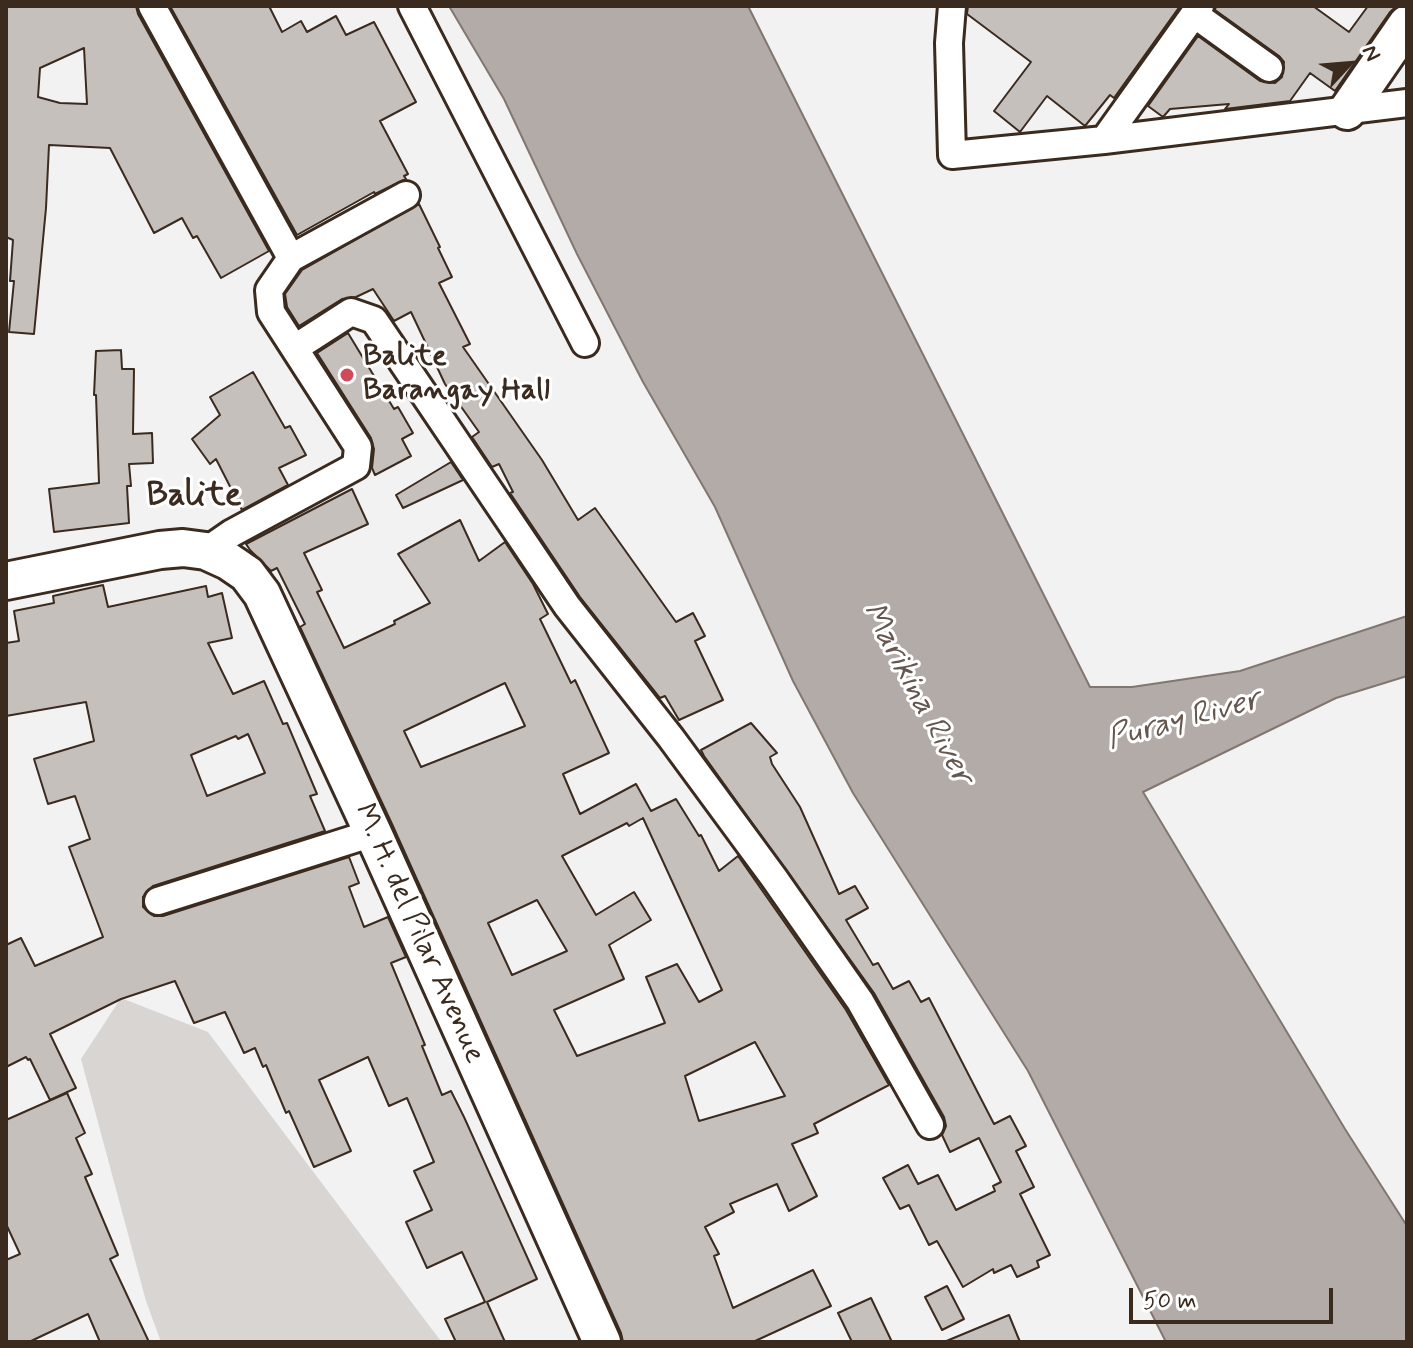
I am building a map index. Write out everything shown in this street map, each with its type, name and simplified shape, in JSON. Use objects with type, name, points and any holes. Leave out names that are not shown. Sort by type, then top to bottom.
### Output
[{"type":"main road","points":[[1347,111],[1407,24]]},
{"type":"main road","points":[[6,581],[160,550],[183,548],[206,551]]},
{"type":"main road","name":"M. H. del Pilar Avenue","points":[[206,551],[247,574],[262,594],[602,1342]]},
{"type":"street","points":[[152,6],[291,258]]},
{"type":"street","points":[[412,6],[585,343]]},
{"type":"street","points":[[952,6],[949,43],[952,155],[1407,103]]},
{"type":"street","points":[[1104,140],[1197,10],[1269,68]]},
{"type":"street","points":[[206,551],[232,533],[356,466],[358,447],[271,312],[269,290],[291,258],[406,195]]},
{"type":"street","points":[[295,348],[351,312],[374,320],[567,606],[718,801],[860,1001],[930,1125]]},
{"type":"street","points":[[158,901],[373,833]]},
{"type":"shaded area","points":[[121,998],[208,1032],[440,1340],[161,1342],[146,1301],[81,1059]]},
{"type":"water","points":[[449,6],[748,6],[1090,687],[1132,687],[1240,671],[1407,616],[1407,676],[1336,698],[1143,792],[1345,1129],[1407,1226],[1407,1342],[1166,1342],[1028,1071],[853,793],[793,681],[715,507],[643,382],[577,254],[504,99]]},
{"type":"building","points":[[136,6],[269,251],[221,278],[197,236],[193,238],[182,218],[154,233],[110,148],[49,145],[34,334],[9,332],[14,281],[10,281],[13,240],[6,237],[6,7]],"holes":[[[84,48],[87,104],[60,103],[38,97],[40,68]]]},
{"type":"building","points":[[170,6],[269,6],[282,32],[301,21],[307,32],[336,16],[346,35],[374,22],[416,102],[380,121],[408,174],[404,176],[406,179],[374,192],[297,235]]},
{"type":"building","points":[[968,6],[1180,6],[1114,98],[1110,95],[1085,126],[1047,96],[1020,132],[994,111],[1031,62],[967,14]]},
{"type":"building","points":[[1216,6],[1313,6],[1349,32],[1368,6],[1397,6],[1335,91],[1310,73],[1290,101],[1225,109],[1229,104],[1170,109],[1163,117],[1148,106],[1198,36],[1260,81],[1275,83],[1282,77],[1284,62],[1279,56],[1215,10]]},
{"type":"building","points":[[419,204],[452,277],[439,283],[470,344],[463,347],[542,460],[578,520],[595,508],[676,622],[693,613],[705,636],[695,641],[723,700],[679,720],[665,696],[660,698],[580,597],[510,493],[513,492],[499,464],[492,467],[472,437],[479,432],[445,384],[411,312],[394,321],[373,289],[342,299],[299,326],[287,307],[285,294],[302,270]]},
{"type":"building","points":[[348,333],[394,409],[398,407],[413,433],[402,439],[411,456],[375,475],[371,438],[317,353]]},
{"type":"building","points":[[121,350],[122,369],[134,369],[133,434],[152,433],[153,463],[129,464],[129,523],[54,532],[49,489],[99,483],[94,395],[96,351]]},
{"type":"building","points":[[253,372],[285,428],[290,426],[306,455],[279,468],[288,485],[242,510],[216,459],[210,464],[192,439],[220,415],[210,397]]},
{"type":"building","points":[[451,462],[463,480],[403,508],[396,495]]},
{"type":"building","points":[[352,489],[368,524],[304,553],[322,590],[317,592],[344,648],[430,603],[398,554],[460,520],[479,561],[505,542],[533,584],[548,614],[540,619],[571,683],[575,680],[609,753],[563,774],[580,814],[636,784],[651,811],[676,799],[701,835],[719,871],[738,856],[846,1010],[889,1085],[814,1124],[818,1133],[792,1144],[817,1196],[789,1211],[777,1184],[730,1204],[734,1212],[705,1227],[719,1254],[714,1256],[733,1308],[813,1270],[831,1306],[753,1342],[623,1342],[392,824],[300,627],[305,624],[277,568],[271,571],[246,544]],"holes":[[[505,683],[525,726],[421,767],[404,731]],[[643,818],[722,990],[699,1002],[677,964],[646,977],[665,1023],[577,1056],[554,1010],[624,979],[609,945],[651,920],[634,892],[596,915],[562,856],[627,823],[629,826]],[[537,900],[567,951],[512,975],[488,923]],[[755,1042],[785,1096],[699,1121],[685,1076]]]},
{"type":"building","points":[[103,585],[108,607],[206,586],[208,597],[222,593],[232,638],[208,643],[233,694],[264,681],[283,724],[287,723],[317,794],[310,796],[325,831],[153,886],[143,897],[143,907],[154,916],[163,916],[349,857],[359,883],[349,887],[364,927],[388,917],[406,957],[391,963],[442,1095],[451,1091],[537,1279],[487,1302],[505,1342],[456,1342],[445,1319],[485,1302],[462,1252],[427,1268],[406,1222],[432,1210],[414,1171],[434,1162],[407,1098],[389,1106],[368,1057],[319,1080],[351,1151],[314,1167],[289,1111],[286,1113],[266,1065],[263,1067],[255,1048],[244,1053],[225,1012],[194,1023],[175,981],[121,999],[50,1034],[76,1088],[50,1100],[30,1059],[26,1057],[6,1067],[6,945],[21,938],[35,966],[103,937],[69,847],[90,839],[75,796],[48,804],[34,759],[94,741],[86,702],[6,716],[6,643],[19,641],[14,611],[54,603],[53,596]],"holes":[[[248,734],[265,773],[207,796],[191,755]]]},
{"type":"building","points":[[751,723],[777,753],[770,757],[772,764],[800,807],[839,894],[855,886],[868,908],[846,920],[873,965],[878,963],[893,989],[909,981],[921,1002],[929,998],[994,1124],[1010,1116],[1026,1146],[1016,1151],[1034,1187],[1020,1194],[1050,1255],[1037,1261],[1039,1267],[1017,1277],[1011,1265],[994,1273],[993,1269],[963,1287],[937,1241],[929,1245],[909,1205],[900,1209],[883,1178],[908,1165],[918,1184],[938,1175],[956,1210],[995,1191],[993,1186],[1001,1182],[979,1138],[950,1152],[942,1135],[946,1126],[944,1117],[874,993],[704,756],[701,750]]},
{"type":"building","points":[[67,1093],[85,1133],[76,1138],[92,1174],[85,1177],[118,1255],[110,1259],[149,1342],[100,1342],[88,1314],[29,1342],[6,1342],[6,1260],[20,1254],[6,1224],[6,1120]]},
{"type":"building","points":[[947,1286],[964,1319],[942,1330],[925,1297]]},
{"type":"building","points":[[871,1298],[892,1342],[852,1342],[838,1313]]},
{"type":"building","points":[[1009,1315],[1020,1342],[944,1342]]},
{"type":"place","name":"Balite Barangay Hall","points":[[347,375]]},
{"type":"district","name":"Balite","points":[[194,497]]},
{"type":"water label","name":"Marikina River","points":[[916,694]]},
{"type":"water label","name":"Puray River","points":[[1184,721]]}]
